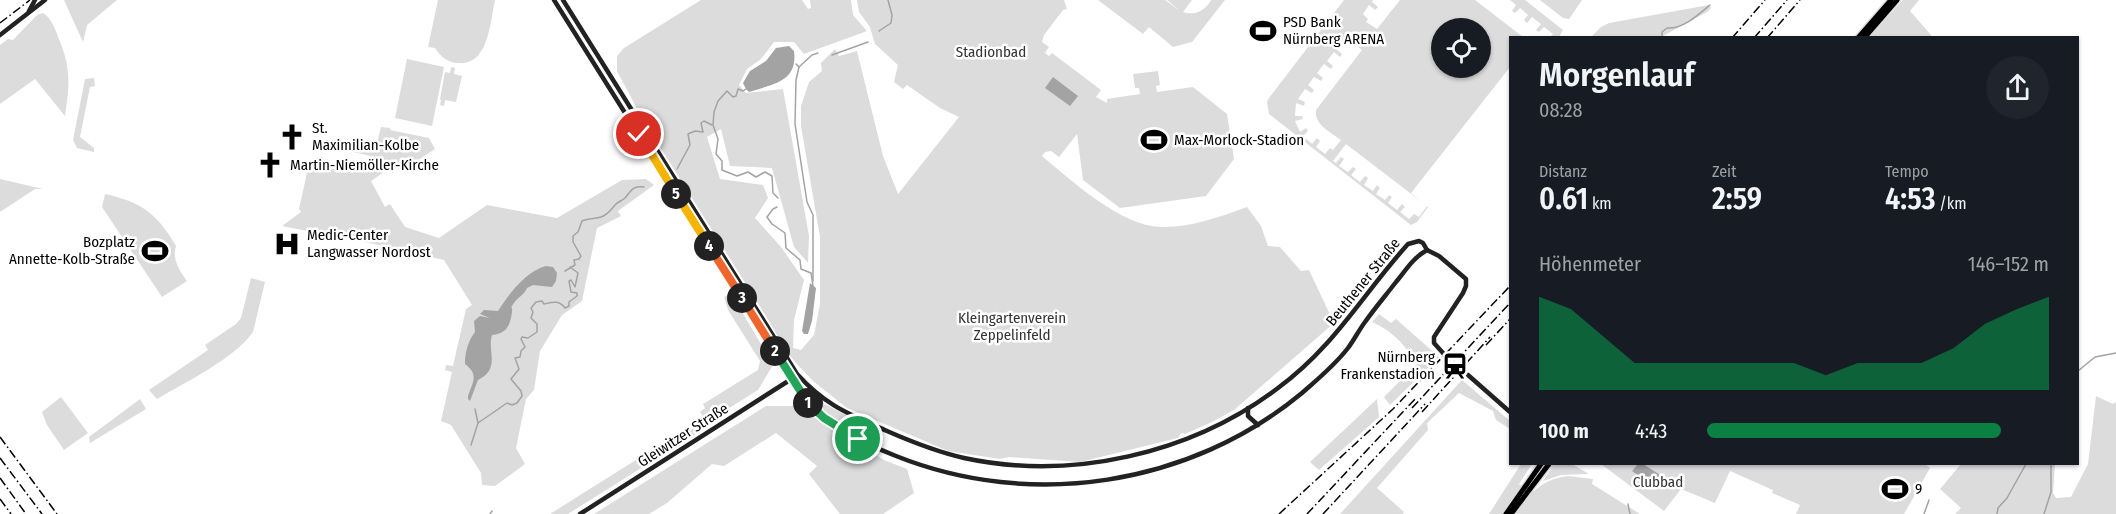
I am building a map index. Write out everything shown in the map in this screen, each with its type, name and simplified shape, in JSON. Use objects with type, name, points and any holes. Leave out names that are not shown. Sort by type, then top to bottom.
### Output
[{"type":"main road","points":[[28,13],[34,0]]},
{"type":"main road","points":[[0,35],[45,0]]},
{"type":"main road","name":"Beuthener Straße","points":[[554,0],[805,399],[824,418],[878,449],[949,474],[1011,484],[1076,484],[1140,474],[1200,454],[1258,425],[1301,394],[1346,350],[1414,259],[1427,250],[1419,241],[1410,242],[1314,358],[1277,389],[1248,408],[1191,436],[1132,455],[1081,464],[1008,464],[976,460],[938,451],[851,416],[823,398],[797,374],[563,0]]},
{"type":"main road","points":[[1860,36],[1891,0]]},
{"type":"main road","points":[[1866,36],[1896,0]]},
{"type":"main road","points":[[650,152],[658,151]]},
{"type":"main road","points":[[1427,250],[1439,256],[1466,279],[1463,293],[1433,339],[1435,345],[1443,353]]},
{"type":"main road","name":"Gleiwitzer Straße","points":[[580,514],[797,374]]},
{"type":"main road","points":[[1468,375],[1509,410]]},
{"type":"main road","points":[[1248,408],[1248,416],[1258,425]]},
{"type":"main road","points":[[1508,514],[1540,465]]},
{"type":"main road","points":[[1508,514],[1548,465]]},
{"type":"green space","points":[[64,0],[117,0],[87,25],[83,42]]},
{"type":"green space","points":[[438,0],[495,0],[486,41],[476,58],[468,62],[451,62],[435,48],[428,47]]},
{"type":"green space","points":[[701,0],[802,0],[808,9],[811,8],[810,0],[851,0],[853,15],[867,31],[804,54],[794,42],[774,42],[761,59],[747,69],[739,85],[746,93],[783,89],[809,236],[808,263],[794,247],[772,168],[730,166],[721,129],[707,137],[720,179],[763,185],[768,198],[755,218],[781,247],[804,280],[794,320],[793,348],[801,350],[814,335],[820,304],[820,237],[801,126],[801,106],[809,82],[822,71],[821,63],[835,49],[839,56],[857,51],[883,156],[898,194],[959,117],[940,108],[907,85],[903,89],[894,82],[898,65],[875,44],[870,27],[859,12],[857,0],[1064,0],[1067,9],[1063,10],[1044,35],[1042,42],[1049,47],[1045,53],[1049,56],[1052,53],[1101,90],[1096,97],[1107,103],[1107,99],[1140,94],[1139,88],[1135,88],[1133,74],[1158,71],[1160,85],[1156,86],[1157,92],[1193,87],[1227,114],[1234,159],[1206,196],[1120,208],[1083,180],[1077,134],[1059,157],[1051,151],[1045,152],[1042,156],[1114,211],[1146,225],[1182,226],[1247,207],[1261,226],[1268,246],[1280,247],[1301,271],[1309,270],[1334,323],[1234,410],[1185,434],[1181,433],[1178,438],[1080,462],[1009,457],[1000,459],[948,451],[847,408],[813,381],[785,349],[643,120],[617,71],[617,56],[624,48]]},
{"type":"green space","points":[[1098,0],[1165,0],[1180,11],[1167,0],[1192,0],[1183,12],[1196,13],[1203,10],[1211,0],[1225,0],[1192,42],[1173,47],[1149,27],[1143,34]]},
{"type":"green space","points":[[1344,0],[1373,0],[1372,2],[1378,7],[1375,10],[1369,5],[1363,14],[1368,19],[1366,22],[1377,29],[1400,0],[1475,0],[1522,36],[1509,36],[1509,68],[1411,193],[1424,204],[1346,144],[1333,161],[1336,163],[1341,157],[1344,159],[1339,166],[1348,172],[1353,167],[1356,169],[1351,175],[1360,182],[1365,176],[1368,178],[1364,185],[1373,191],[1377,185],[1380,188],[1376,194],[1385,200],[1389,195],[1392,197],[1388,203],[1397,210],[1402,204],[1405,207],[1400,212],[1409,219],[1414,214],[1419,217],[1427,206],[1417,222],[1411,225],[1269,114],[1267,102],[1269,98]],"holes":[[[1343,40],[1350,44],[1352,42],[1362,50],[1316,110],[1320,124],[1341,140],[1333,150],[1330,148],[1325,154],[1316,147],[1320,141],[1317,138],[1312,144],[1303,136],[1308,131],[1306,128],[1300,132],[1295,121],[1303,119],[1302,116],[1295,116],[1296,103],[1304,106],[1305,102],[1298,99],[1305,89],[1312,93],[1314,90],[1308,85],[1314,77],[1321,81],[1323,78],[1317,73],[1324,64],[1331,69],[1333,66],[1327,61],[1334,52],[1340,57],[1342,54],[1336,49]]]},
{"type":"green space","points":[[1510,0],[1525,0],[1563,30],[1560,36],[1551,36],[1553,34],[1544,27],[1539,32],[1536,30],[1541,24],[1532,17],[1527,23],[1524,20],[1528,15],[1520,8],[1515,13],[1512,11],[1516,5]]},
{"type":"green space","points":[[1540,0],[1582,0],[1569,19],[1563,18]]},
{"type":"green space","points":[[1903,0],[1919,0],[1910,11],[1931,35],[1930,36],[1870,36]]},
{"type":"green space","points":[[1709,5],[1711,8],[1663,36],[1592,36],[1609,23]]},
{"type":"green space","points":[[43,13],[54,27],[65,57],[68,95],[65,116],[35,79],[0,104],[0,45],[8,39],[13,40],[37,15]]},
{"type":"green space","points":[[407,59],[444,67],[432,126],[395,118]]},
{"type":"green space","points":[[451,67],[455,68],[454,74],[462,76],[456,102],[445,100],[444,106],[440,105],[440,99],[445,72],[450,73]]},
{"type":"green space","points":[[94,78],[95,86],[90,87],[80,137],[94,148],[94,152],[77,148],[73,140],[85,79]]},
{"type":"green space","points":[[381,127],[429,138],[435,149],[406,168],[400,161],[371,181],[385,207],[390,204],[405,227],[439,238],[487,205],[557,218],[622,180],[646,179],[654,185],[618,211],[621,216],[597,228],[582,301],[562,315],[540,351],[534,390],[526,399],[516,448],[525,464],[495,486],[482,485],[481,473],[451,425],[441,421],[452,372],[445,370],[446,365],[453,366],[466,309],[472,305],[444,260],[282,226],[301,212],[299,209],[307,173],[312,170],[339,168],[352,173],[375,157],[353,152],[356,139],[377,143]]},
{"type":"green space","points":[[0,179],[43,189],[35,189],[0,212]]},
{"type":"green space","points":[[105,194],[138,205],[155,217],[176,246],[176,260],[187,281],[162,297],[102,207]]},
{"type":"green space","points":[[251,278],[265,282],[253,332],[245,342],[222,360],[157,399],[149,390],[208,350],[205,345],[236,324],[241,318]]},
{"type":"green space","points":[[731,293],[773,365],[758,390],[726,410],[705,428],[568,514],[550,514],[701,419],[700,412],[705,408],[703,404],[758,370],[760,361],[728,310],[724,297]]},
{"type":"green space","points":[[1379,314],[1391,323],[1396,319],[1439,357],[1390,405],[1384,397],[1417,364],[1398,339],[1372,322]]},
{"type":"green space","points":[[1462,380],[1509,420],[1509,428],[1496,420],[1493,411],[1459,393],[1427,423],[1428,430],[1377,488],[1404,512],[1403,514],[1340,514]]},
{"type":"green space","points":[[801,384],[823,403],[855,420],[849,431],[817,409],[799,386]]},
{"type":"green space","points":[[2096,396],[2113,404],[2116,402],[2116,514],[1955,514],[1961,508],[1940,489],[1960,465],[2055,465],[2053,493],[2056,498],[2071,497],[2088,464]]},
{"type":"green space","points":[[61,397],[88,433],[64,450],[47,425],[42,412]]},
{"type":"green space","points":[[140,399],[146,409],[90,443],[89,437]]},
{"type":"green space","points":[[1377,399],[1379,417],[1319,470],[1310,462]]},
{"type":"green space","points":[[766,406],[798,406],[884,460],[907,469],[914,493],[883,514],[840,514],[809,474],[817,466],[776,433],[724,466],[712,464],[667,503],[649,514],[594,514]]},
{"type":"green space","points":[[1520,465],[1531,465],[1519,484],[1522,486],[1503,514],[1489,514]]},
{"type":"green space","points":[[1553,465],[1574,465],[1589,474],[1561,475],[1543,481]]},
{"type":"green space","name":"Clubbad","points":[[1602,465],[1926,465],[1930,468],[1904,514],[1796,514],[1800,505],[1730,471],[1715,503],[1681,489],[1664,511]]},
{"type":"green space","points":[[1568,476],[1593,479],[1592,484],[1640,514],[1515,514],[1537,488],[1551,480]]},
{"type":"shaded area","points":[[789,46],[794,51],[794,61],[788,75],[775,84],[749,92],[743,83],[750,71],[766,61],[776,48]]},
{"type":"shaded area","points":[[1053,77],[1078,96],[1070,106],[1045,88]]},
{"type":"shaded area","points":[[546,266],[553,267],[557,273],[556,281],[552,287],[533,285],[527,288],[511,307],[511,317],[507,328],[501,333],[492,335],[491,365],[485,375],[478,380],[470,401],[468,396],[473,375],[465,364],[465,360],[466,351],[475,332],[474,321],[480,316],[490,318],[480,314],[484,310],[498,311],[525,278]]},
{"type":"shaded area","points":[[810,283],[816,288],[812,321],[808,334],[804,334],[802,331]]},
{"type":"shaded area","points":[[1637,465],[1645,465],[1665,478],[1658,489],[1632,471]]},
{"type":"waterway","points":[[879,31],[891,23],[892,15],[888,0]]},
{"type":"waterway","points":[[1662,36],[1662,32],[1667,28],[1684,24],[1710,5]]},
{"type":"waterway","points":[[832,55],[868,42]]},
{"type":"waterway","points":[[796,64],[799,67],[812,55],[818,53]]},
{"type":"waterway","points":[[799,67],[796,80],[795,124],[807,202],[813,215],[813,281]]},
{"type":"waterway","points":[[746,89],[743,91],[738,89],[736,96],[733,97],[727,91],[718,101],[713,125],[718,139],[716,154],[722,161],[722,170],[737,176],[748,172],[756,177],[765,172],[772,176],[773,193],[778,198]]},
{"type":"waterway","points":[[677,169],[690,145],[688,134],[695,131],[703,132],[701,123],[704,121],[712,125]]},
{"type":"waterway","points":[[565,271],[575,265],[574,260],[581,256],[573,242],[573,236],[578,232],[582,221],[604,216],[633,189],[644,187]]},
{"type":"waterway","points":[[777,207],[767,217],[772,224],[785,233],[786,248],[800,260],[801,269],[811,273],[813,286]]},
{"type":"waterway","points":[[478,423],[507,403],[512,405],[517,403],[522,396],[521,391],[511,379],[519,369],[515,358],[520,357],[525,347],[522,337],[528,338],[537,332],[537,324],[531,318],[533,312],[531,308],[536,302],[542,301],[544,304],[558,303],[565,308],[569,306],[569,302],[577,296],[577,293],[571,292],[569,281],[571,280],[575,287],[578,273],[570,267]]},
{"type":"waterway","points":[[2079,370],[2095,357],[2116,353]]},
{"type":"waterway","points":[[471,445],[478,423],[475,409]]},
{"type":"waterway","points":[[1997,514],[1998,508],[2007,498],[2025,465]]},
{"type":"waterway","points":[[2044,514],[2051,492],[2051,465]]},
{"type":"waterway","points":[[1924,514],[1929,500]]},
{"type":"waterway","points":[[1628,504],[1630,514]]},
{"type":"tunnel","points":[[1443,353],[1468,375]]},
{"type":"railway","points":[[0,23],[30,0]]},
{"type":"railway","points":[[1734,36],[1765,0]]},
{"type":"railway","points":[[1756,36],[1787,0]]},
{"type":"railway","points":[[1769,36],[1800,0]]},
{"type":"railway","points":[[1279,514],[1393,409],[1509,287]]},
{"type":"railway","points":[[1412,408],[1509,304]]},
{"type":"railway","points":[[1486,345],[1509,320]]},
{"type":"railway","points":[[1422,412],[1490,337]]},
{"type":"railway","points":[[1307,514],[1416,398]]},
{"type":"railway","points":[[1323,514],[1425,404]]},
{"type":"railway","points":[[0,437],[57,514]]},
{"type":"railway","points":[[0,458],[42,514]]},
{"type":"railway","points":[[0,478],[26,514]]},
{"type":"railway","points":[[0,499],[11,514]]},
{"type":"place","name":"PSD Bank Nürnberg ARENA","points":[[1263,31]]},
{"type":"place","name":"St. Maximilian-Kolbe","points":[[292,137]]},
{"type":"place","name":"Max-Morlock-Stadion","points":[[1154,140]]},
{"type":"place","name":"Martin-Niemöller-Kirche","points":[[270,165]]},
{"type":"place","name":"Medic-Center Langwasser Nordost","points":[[287,244]]},
{"type":"place","name":"Bozplatz Annette-Kolb-Straße","points":[[155,251]]},
{"type":"place","name":"Nürnberg Frankenstadion","points":[[1455,366]]},
{"type":"place","name":"9","points":[[1895,489]]},
{"type":"route","points":[[639,134],[805,399],[824,418],[858,439]]},
{"type":"park label","name":"Stadionbad","points":[[991,52]]},
{"type":"park label","name":"Kleingartenverein Zeppelinfeld","points":[[1012,326]]}]
